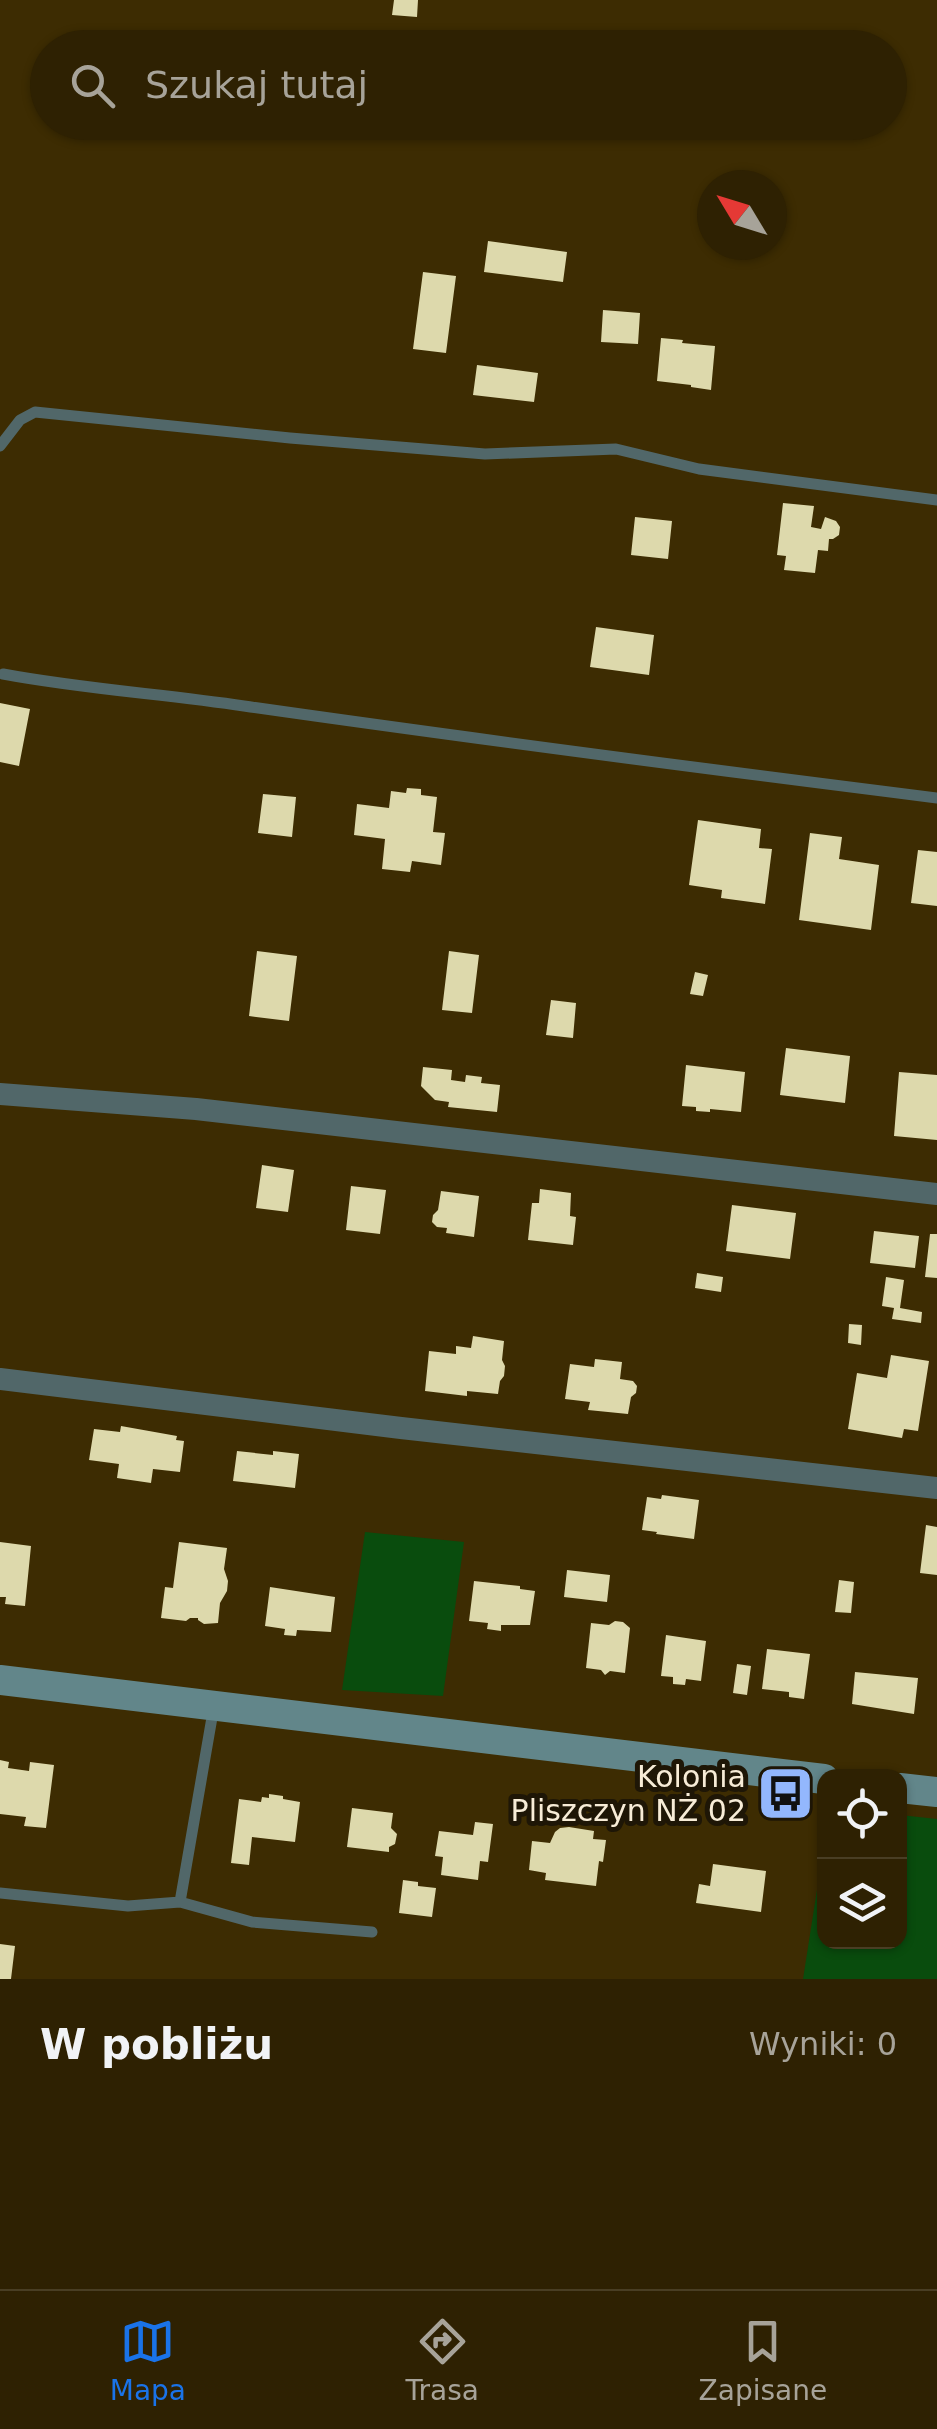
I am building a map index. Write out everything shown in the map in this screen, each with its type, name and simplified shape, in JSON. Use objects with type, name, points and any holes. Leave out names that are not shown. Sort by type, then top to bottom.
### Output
[{"type":"street","points":[[0,1094],[216,1111],[937,1194]]},
{"type":"street","points":[[0,1379],[937,1488]]},
{"type":"street","points":[[0,1680],[817,1778]]},
{"type":"street","points":[[907,1789],[937,1792]]},
{"type":"lane","points":[[0,446],[20,420],[35,412],[485,454],[616,449],[699,469],[937,500]]},
{"type":"lane","points":[[3,674],[937,798]]},
{"type":"lane","points":[[180,1902],[214,1706]]},
{"type":"lane","points":[[0,1894],[128,1906],[180,1902],[252,1922],[372,1932]]},
{"type":"green space","points":[[365,1532],[464,1542],[443,1696],[342,1690]]},
{"type":"green space","points":[[907,1816],[937,1819],[937,1979],[803,1979],[817,1890],[817,1949],[907,1949]]},
{"type":"building","points":[[394,0],[418,0],[417,17],[392,15]]},
{"type":"building","points":[[488,241],[567,252],[563,282],[484,272]]},
{"type":"building","points":[[423,272],[456,276],[446,353],[413,349]]},
{"type":"building","points":[[603,310],[640,313],[638,344],[601,342]]},
{"type":"building","points":[[661,338],[715,346],[711,390],[657,381]]},
{"type":"building","points":[[477,365],[538,373],[534,402],[473,395]]},
{"type":"building","points":[[783,503],[814,506],[811,527],[821,529],[825,517],[840,527],[839,535],[829,539],[828,551],[818,550],[815,573],[784,570],[786,556],[777,555]]},
{"type":"building","points":[[635,517],[672,521],[668,559],[631,555]]},
{"type":"building","points":[[596,627],[654,635],[649,675],[590,667]]},
{"type":"building","points":[[0,703],[30,709],[19,766],[0,762]]},
{"type":"building","points":[[407,788],[421,789],[421,795],[437,797],[433,832],[445,833],[441,865],[412,861],[410,872],[382,869],[385,839],[354,835],[357,804],[389,808],[391,791],[406,793]]},
{"type":"building","points":[[263,794],[296,797],[292,837],[258,833]]},
{"type":"building","points":[[698,820],[761,829],[759,848],[772,849],[765,904],[721,898],[722,890],[689,885]]},
{"type":"building","points":[[810,833],[842,837],[839,859],[879,865],[871,930],[799,920]]},
{"type":"building","points":[[918,850],[937,852],[937,906],[911,903]]},
{"type":"building","points":[[257,951],[297,956],[289,1021],[249,1016]]},
{"type":"building","points":[[449,951],[479,955],[472,1013],[442,1010]]},
{"type":"building","points":[[695,972],[708,975],[703,996],[690,994]]},
{"type":"building","points":[[551,1000],[576,1003],[573,1038],[546,1035]]},
{"type":"building","points":[[786,1048],[850,1056],[845,1103],[780,1095]]},
{"type":"building","points":[[686,1065],[745,1072],[741,1112],[696,1111],[696,1107],[682,1106]]},
{"type":"building","points":[[423,1067],[452,1070],[451,1080],[465,1082],[466,1075],[482,1077],[481,1083],[500,1085],[497,1112],[448,1107],[449,1102],[435,1100],[421,1086]]},
{"type":"building","points":[[899,1072],[937,1075],[937,1140],[894,1136]]},
{"type":"building","points":[[262,1165],[294,1170],[288,1212],[256,1208]]},
{"type":"building","points":[[351,1186],[386,1190],[380,1234],[346,1230]]},
{"type":"building","points":[[540,1189],[571,1193],[570,1216],[576,1217],[573,1245],[528,1240],[532,1203],[539,1203]]},
{"type":"building","points":[[441,1191],[479,1196],[474,1237],[446,1233],[447,1228],[432,1222]]},
{"type":"building","points":[[732,1205],[796,1213],[790,1259],[726,1251]]},
{"type":"building","points":[[874,1231],[919,1236],[915,1268],[870,1263]]},
{"type":"building","points":[[930,1234],[937,1234],[937,1278],[925,1277]]},
{"type":"building","points":[[697,1273],[723,1277],[721,1292],[695,1288]]},
{"type":"building","points":[[886,1277],[904,1280],[900,1308],[922,1312],[921,1323],[892,1319],[894,1308],[882,1306]]},
{"type":"building","points":[[849,1324],[862,1325],[861,1345],[848,1343]]},
{"type":"building","points":[[473,1336],[504,1341],[504,1376],[498,1394],[467,1391],[467,1396],[425,1391],[429,1351],[456,1354],[456,1346],[471,1348]]},
{"type":"building","points":[[891,1355],[929,1361],[918,1431],[904,1429],[902,1438],[848,1429],[857,1373],[887,1378]]},
{"type":"building","points":[[595,1359],[622,1362],[620,1379],[633,1381],[637,1386],[628,1414],[588,1410],[590,1402],[565,1399],[570,1364],[594,1367]]},
{"type":"building","points":[[121,1426],[177,1436],[176,1440],[184,1441],[180,1472],[153,1469],[151,1483],[117,1478],[119,1464],[89,1460],[94,1429],[120,1432]]},
{"type":"building","points":[[237,1451],[299,1454],[295,1488],[233,1481]]},
{"type":"building","points":[[662,1495],[699,1500],[694,1539],[642,1530],[647,1497],[661,1499]]},
{"type":"building","points":[[926,1525],[937,1527],[937,1575],[920,1573]]},
{"type":"building","points":[[0,1542],[31,1546],[25,1606],[5,1604],[6,1597],[0,1597]]},
{"type":"building","points":[[179,1542],[227,1548],[227,1591],[220,1603],[218,1623],[204,1624],[198,1618],[161,1618],[165,1587],[173,1588]]},
{"type":"building","points":[[567,1570],[610,1575],[607,1602],[564,1597]]},
{"type":"building","points":[[839,1580],[854,1582],[851,1613],[835,1612]]},
{"type":"building","points":[[474,1581],[535,1591],[530,1625],[501,1625],[501,1631],[487,1629],[488,1623],[469,1621]]},
{"type":"building","points":[[270,1587],[335,1597],[331,1632],[297,1630],[296,1636],[284,1635],[285,1629],[265,1626]]},
{"type":"building","points":[[615,1621],[630,1628],[625,1673],[610,1671],[605,1675],[601,1670],[586,1668],[591,1623],[609,1625]]},
{"type":"building","points":[[666,1635],[706,1641],[701,1681],[686,1679],[685,1685],[673,1684],[673,1677],[661,1676]]},
{"type":"building","points":[[767,1649],[810,1654],[804,1699],[789,1697],[789,1692],[762,1689]]},
{"type":"building","points":[[737,1664],[751,1666],[747,1695],[733,1693]]},
{"type":"building","points":[[855,1672],[918,1678],[914,1714],[852,1704]]},
{"type":"building","points":[[0,1760],[9,1762],[8,1768],[29,1771],[30,1762],[54,1765],[46,1828],[24,1826],[26,1817],[0,1814]]},
{"type":"building","points":[[269,1794],[300,1802],[295,1842],[252,1837],[249,1865],[231,1863],[239,1799],[261,1802]]},
{"type":"building","points":[[352,1808],[393,1813],[391,1828],[397,1834],[389,1852],[347,1847]]},
{"type":"building","points":[[475,1822],[493,1824],[488,1862],[480,1861],[478,1880],[441,1875],[443,1857],[435,1856],[439,1831],[473,1835]]},
{"type":"building","points":[[569,1827],[594,1831],[593,1839],[606,1840],[596,1886],[545,1880],[546,1873],[529,1870],[532,1841],[550,1843],[555,1832]]},
{"type":"building","points":[[713,1864],[766,1871],[761,1912],[696,1903],[699,1884],[710,1886]]},
{"type":"building","points":[[403,1880],[436,1888],[432,1917],[399,1913]]},
{"type":"building","points":[[0,1944],[15,1946],[11,1979],[0,1979]]},
{"type":"place","name":"Kolonia Pliszczyn NŻ 02","points":[[785,1794]]}]
